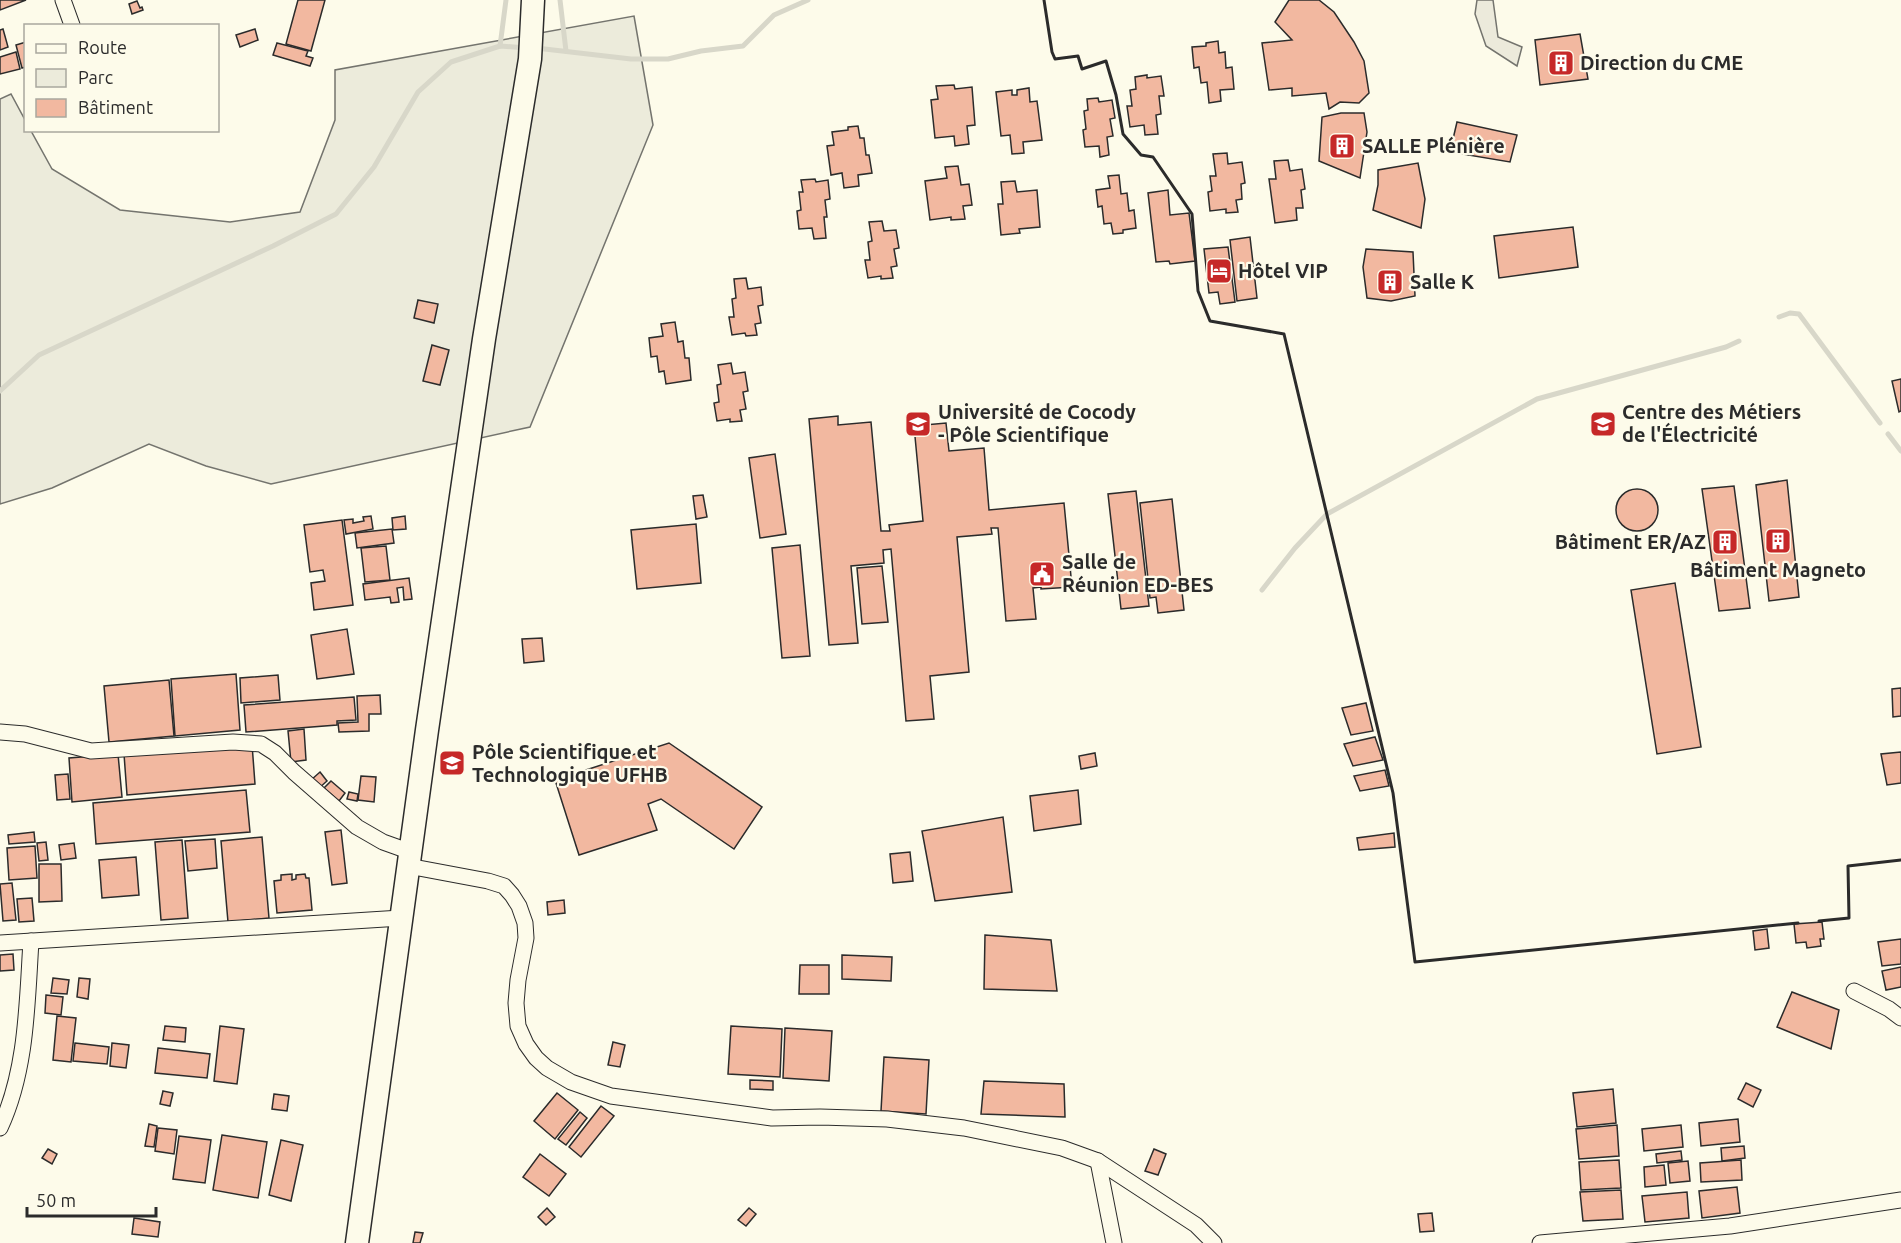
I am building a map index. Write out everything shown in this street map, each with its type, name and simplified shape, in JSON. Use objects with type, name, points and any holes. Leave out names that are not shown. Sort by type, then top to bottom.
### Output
[{"type":"main road","points":[[357,1243],[426,730],[484,339],[530,59],[532,9]]},
{"type":"street","points":[[63,0],[72,24]]},
{"type":"street","points":[[0,732],[25,734],[91,751],[233,742],[261,744],[357,827],[409,859],[504,886],[513,895],[525,922],[526,938],[516,1003],[518,1026],[526,1044],[536,1058],[547,1068],[571,1082],[611,1096],[772,1118],[887,1119],[964,1128],[1062,1148],[1098,1161],[1196,1225],[1215,1243]]},
{"type":"street","points":[[0,943],[400,918]]},
{"type":"street","points":[[0,1128],[13,1094],[24,1036],[31,941]]},
{"type":"street","points":[[1854,991],[1889,1009],[1901,1018]]},
{"type":"street","points":[[1098,1161],[1114,1243]]},
{"type":"street","points":[[1540,1243],[1731,1226],[1901,1200]]},
{"type":"green space","points":[[634,16],[653,125],[530,427],[271,484],[206,466],[149,444],[52,488],[0,504],[0,99],[11,94],[24,118],[24,132],[32,132],[52,169],[120,210],[230,222],[300,212],[335,120],[335,70]]},
{"type":"shaded area","points":[[1477,0],[1493,0],[1498,37],[1522,47],[1517,66],[1486,46],[1475,14]]},
{"type":"building","points":[[0,0],[26,0],[0,10]]},
{"type":"building","points":[[298,0],[325,0],[311,51],[286,44]]},
{"type":"building","points":[[1289,0],[1319,0],[1334,12],[1364,61],[1369,93],[1359,103],[1340,102],[1329,109],[1326,93],[1292,96],[1292,88],[1269,90],[1262,43],[1292,40],[1275,22]]},
{"type":"building","points":[[137,1],[143,10],[132,14],[129,4]]},
{"type":"building","points":[[3,29],[8,47],[0,50],[0,30]]},
{"type":"building","points":[[255,29],[258,40],[240,47],[236,35]]},
{"type":"building","name":"Direction du CME","points":[[1580,34],[1588,79],[1540,85],[1535,40]]},
{"type":"building","points":[[1218,41],[1219,53],[1225,52],[1226,68],[1232,67],[1234,89],[1220,90],[1221,101],[1209,103],[1207,82],[1201,83],[1199,67],[1194,68],[1192,47],[1206,46],[1206,43]]},
{"type":"building","points":[[24,43],[24,68],[22,68],[16,45]]},
{"type":"building","points":[[277,43],[308,51],[306,56],[313,58],[310,66],[273,55]]},
{"type":"building","points":[[16,52],[20,69],[0,74],[0,57]]},
{"type":"building","points":[[1147,75],[1147,78],[1161,76],[1164,96],[1159,96],[1161,114],[1156,115],[1158,134],[1145,135],[1144,125],[1130,127],[1127,106],[1132,106],[1130,90],[1136,89],[1135,77]]},
{"type":"building","points":[[954,85],[955,89],[972,87],[975,125],[967,126],[969,144],[955,146],[954,136],[935,138],[931,100],[938,99],[936,86]]},
{"type":"building","points":[[1029,88],[1030,102],[1037,101],[1042,140],[1023,142],[1024,153],[1012,154],[1010,135],[1001,136],[996,92],[1012,90],[1012,95],[1017,95],[1017,90]]},
{"type":"building","points":[[1098,98],[1099,102],[1112,100],[1115,118],[1110,119],[1113,136],[1107,137],[1109,155],[1100,157],[1099,146],[1085,147],[1083,130],[1086,129],[1084,111],[1088,110],[1087,99]]},
{"type":"building","name":"SALLE Plénière","points":[[1341,113],[1364,113],[1367,132],[1360,178],[1319,161],[1322,117]]},
{"type":"building","points":[[1457,122],[1517,135],[1510,162],[1450,152]]},
{"type":"building","points":[[858,126],[860,138],[864,138],[866,155],[869,155],[872,173],[858,175],[859,186],[844,188],[842,173],[831,175],[827,146],[834,145],[832,132]]},
{"type":"building","points":[[1227,153],[1228,164],[1242,162],[1245,183],[1241,184],[1242,199],[1236,200],[1238,212],[1226,213],[1226,209],[1210,211],[1208,192],[1212,191],[1210,176],[1216,176],[1213,154]]},
{"type":"building","points":[[1288,160],[1290,171],[1302,169],[1305,189],[1301,190],[1303,208],[1296,208],[1297,220],[1275,223],[1269,179],[1276,179],[1274,161]]},
{"type":"building","points":[[1418,163],[1425,199],[1421,228],[1373,210],[1378,185],[1378,170]]},
{"type":"building","points":[[958,166],[961,185],[969,184],[972,205],[963,206],[965,219],[951,220],[951,217],[930,220],[925,181],[947,178],[945,167]]},
{"type":"building","points":[[1119,175],[1121,194],[1127,193],[1129,211],[1134,210],[1136,228],[1113,234],[1111,223],[1104,224],[1102,206],[1098,207],[1096,190],[1110,188],[1108,176]]},
{"type":"building","points":[[815,179],[816,182],[828,180],[830,199],[825,200],[827,217],[824,217],[826,238],[814,239],[812,228],[799,229],[797,211],[801,210],[799,192],[803,192],[801,180]]},
{"type":"building","points":[[1015,181],[1017,192],[1037,190],[1040,227],[1019,229],[1020,233],[1001,235],[998,204],[1003,204],[1001,182]]},
{"type":"building","points":[[1168,190],[1170,215],[1189,213],[1195,261],[1170,264],[1169,261],[1156,262],[1148,193]]},
{"type":"building","points":[[882,221],[884,231],[896,230],[899,248],[894,249],[897,266],[891,267],[893,278],[881,279],[881,276],[868,278],[865,260],[870,260],[868,242],[872,241],[869,222]]},
{"type":"building","points":[[1573,227],[1578,267],[1499,278],[1494,236]]},
{"type":"building","points":[[1250,237],[1257,298],[1237,301],[1230,240]]},
{"type":"building","name":"Hôtel VIP","points":[[1228,247],[1235,302],[1220,304],[1218,292],[1209,293],[1204,249]]},
{"type":"building","name":"Salle K","points":[[1366,249],[1413,252],[1415,296],[1391,301],[1367,298],[1363,267]]},
{"type":"building","points":[[746,278],[748,289],[761,287],[763,305],[758,306],[761,323],[755,324],[757,335],[746,336],[745,333],[732,335],[729,317],[734,317],[732,299],[736,298],[734,279]]},
{"type":"building","points":[[418,300],[438,304],[434,323],[414,318]]},
{"type":"building","points":[[675,322],[678,342],[683,341],[685,358],[689,358],[691,380],[666,384],[664,371],[659,372],[657,356],[651,357],[649,338],[663,336],[661,324]]},
{"type":"building","points":[[432,345],[449,350],[440,385],[423,381]]},
{"type":"building","points":[[731,363],[733,374],[745,372],[748,391],[743,392],[746,409],[740,410],[742,421],[730,422],[730,419],[717,421],[714,403],[719,402],[717,385],[721,384],[718,365]]},
{"type":"building","points":[[1901,379],[1901,411],[1899,412],[1892,381]]},
{"type":"building","points":[[838,416],[838,425],[871,422],[881,531],[890,531],[889,525],[923,521],[914,426],[946,423],[949,451],[984,448],[989,510],[1064,503],[1072,587],[1033,588],[1036,619],[1006,621],[998,528],[991,528],[992,534],[957,537],[969,672],[930,676],[934,719],[906,721],[891,549],[883,550],[884,563],[851,566],[858,643],[829,645],[809,419]]},
{"type":"building","points":[[775,454],[786,534],[760,538],[749,458]]},
{"type":"building","name":"Bâtiment Magneto","points":[[1787,480],[1799,597],[1769,601],[1756,485]]},
{"type":"building","name":"Bâtiment ER/AZ","points":[[1734,486],[1750,608],[1719,611],[1702,489]]},
{"type":"building","points":[[1637,489],[1652,495],[1658,510],[1652,525],[1637,531],[1622,525],[1616,510],[1622,495]]},
{"type":"building","points":[[1136,491],[1149,606],[1121,609],[1108,494]]},
{"type":"building","points":[[703,495],[707,517],[696,519],[693,496]]},
{"type":"building","points":[[1172,499],[1184,610],[1158,613],[1156,597],[1150,598],[1140,503]]},
{"type":"building","points":[[371,516],[373,529],[346,534],[344,520],[353,519],[353,523],[364,521],[363,517]]},
{"type":"building","points":[[405,516],[406,529],[393,530],[392,518]]},
{"type":"building","points":[[342,520],[353,605],[314,610],[311,583],[325,581],[323,570],[310,572],[304,525]]},
{"type":"building","points":[[696,524],[701,583],[637,589],[631,530]]},
{"type":"building","points":[[392,529],[394,543],[357,548],[355,533]]},
{"type":"building","points":[[800,545],[810,656],[782,658],[772,548]]},
{"type":"building","points":[[386,546],[390,580],[365,582],[361,548]]},
{"type":"building","points":[[882,566],[888,622],[862,624],[857,568]]},
{"type":"building","points":[[409,578],[412,599],[404,600],[403,587],[397,588],[399,602],[391,603],[390,597],[365,600],[363,584]]},
{"type":"building","points":[[1675,583],[1701,747],[1657,754],[1631,590]]},
{"type":"building","points":[[347,629],[354,674],[317,679],[311,635]]},
{"type":"building","points":[[542,638],[544,661],[524,663],[522,639]]},
{"type":"building","points":[[236,674],[240,730],[175,736],[171,679]]},
{"type":"building","points":[[278,675],[280,700],[241,703],[240,678]]},
{"type":"building","points":[[169,680],[174,736],[109,742],[104,686]]},
{"type":"building","points":[[1901,688],[1901,716],[1893,717],[1892,689]]},
{"type":"building","points":[[380,695],[381,714],[369,714],[369,731],[339,732],[338,723],[358,722],[357,696]]},
{"type":"building","points":[[354,697],[356,720],[337,721],[337,725],[246,732],[244,705]]},
{"type":"building","points":[[1366,703],[1373,731],[1351,735],[1342,708]]},
{"type":"building","points":[[304,729],[306,760],[291,762],[288,731]]},
{"type":"building","points":[[1375,737],[1383,760],[1353,766],[1344,744]]},
{"type":"building","points":[[669,743],[762,807],[734,849],[661,799],[648,804],[657,830],[579,855],[555,780]]},
{"type":"building","points":[[252,744],[255,784],[127,795],[124,754]]},
{"type":"building","points":[[1901,752],[1901,783],[1887,785],[1881,754]]},
{"type":"building","points":[[1095,753],[1097,766],[1081,769],[1079,756]]},
{"type":"building","points":[[118,754],[122,797],[72,802],[69,758]]},
{"type":"building","points":[[1385,770],[1389,786],[1360,791],[1354,776]]},
{"type":"building","points":[[320,772],[327,781],[318,789],[311,780]]},
{"type":"building","points":[[68,774],[70,799],[57,800],[55,775]]},
{"type":"building","points":[[361,776],[376,777],[374,802],[358,800]]},
{"type":"building","points":[[331,781],[345,793],[339,801],[324,788]]},
{"type":"building","points":[[246,790],[250,832],[96,844],[93,803]]},
{"type":"building","points":[[1078,790],[1081,824],[1034,831],[1030,796]]},
{"type":"building","points":[[349,792],[358,794],[357,801],[347,799]]},
{"type":"building","points":[[1003,817],[1012,892],[935,901],[922,831]]},
{"type":"building","points":[[341,830],[347,883],[332,885],[325,832]]},
{"type":"building","points":[[34,832],[35,842],[9,844],[8,835]]},
{"type":"building","points":[[1394,833],[1395,847],[1359,850],[1357,838]]},
{"type":"building","points":[[262,837],[269,918],[228,922],[221,841]]},
{"type":"building","points":[[215,839],[217,868],[188,871],[185,841]]},
{"type":"building","points":[[182,840],[188,918],[161,920],[155,842]]},
{"type":"building","points":[[46,842],[48,860],[39,861],[37,843]]},
{"type":"building","points":[[74,843],[76,858],[61,860],[59,845]]},
{"type":"building","points":[[35,846],[37,878],[9,880],[7,848]]},
{"type":"building","points":[[910,852],[913,881],[893,883],[890,854]]},
{"type":"building","points":[[136,857],[139,895],[102,898],[99,860]]},
{"type":"building","points":[[39,864],[61,864],[62,901],[39,902]]},
{"type":"building","points":[[292,874],[292,880],[296,879],[296,875],[305,874],[306,878],[309,878],[312,910],[277,913],[274,881],[281,880],[281,875]]},
{"type":"building","points":[[12,883],[16,920],[3,921],[0,884]]},
{"type":"building","points":[[32,898],[34,921],[19,922],[17,899]]},
{"type":"building","points":[[564,900],[565,913],[548,915],[547,902]]},
{"type":"building","points":[[1822,922],[1824,939],[1820,939],[1821,946],[1807,948],[1806,942],[1796,943],[1794,924]]},
{"type":"building","points":[[1767,929],[1769,948],[1755,950],[1753,931]]},
{"type":"building","points":[[985,935],[1051,940],[1057,991],[984,989]]},
{"type":"building","points":[[1901,939],[1901,964],[1882,966],[1878,942]]},
{"type":"building","points":[[13,954],[14,970],[0,971],[0,955]]},
{"type":"building","points":[[842,955],[892,957],[891,981],[842,979]]},
{"type":"building","points":[[800,965],[829,965],[829,994],[799,994]]},
{"type":"building","points":[[1901,967],[1901,987],[1886,990],[1882,971]]},
{"type":"building","points":[[53,978],[69,980],[67,994],[51,993]]},
{"type":"building","points":[[79,978],[90,979],[88,999],[77,997]]},
{"type":"building","points":[[1792,992],[1839,1010],[1831,1049],[1777,1027]]},
{"type":"building","points":[[46,995],[63,997],[61,1015],[45,1013]]},
{"type":"building","points":[[57,1016],[76,1018],[71,1062],[53,1060]]},
{"type":"building","points":[[165,1026],[186,1028],[185,1042],[163,1040]]},
{"type":"building","points":[[220,1026],[244,1029],[237,1084],[214,1081]]},
{"type":"building","points":[[731,1026],[782,1029],[780,1077],[728,1074]]},
{"type":"building","points":[[785,1028],[832,1031],[829,1081],[783,1078]]},
{"type":"building","points":[[613,1042],[625,1045],[620,1067],[608,1065]]},
{"type":"building","points":[[75,1043],[109,1047],[107,1064],[73,1061]]},
{"type":"building","points":[[112,1043],[129,1045],[126,1068],[110,1066]]},
{"type":"building","points":[[158,1048],[210,1054],[207,1078],[155,1073]]},
{"type":"building","points":[[884,1057],[929,1060],[926,1114],[881,1111]]},
{"type":"building","points":[[750,1080],[773,1081],[773,1090],[750,1089]]},
{"type":"building","points":[[984,1081],[1064,1084],[1065,1117],[981,1114]]},
{"type":"building","points":[[1746,1083],[1761,1090],[1753,1107],[1738,1099]]},
{"type":"building","points":[[1613,1089],[1616,1123],[1577,1127],[1573,1093]]},
{"type":"building","points":[[163,1091],[173,1093],[170,1106],[160,1104]]},
{"type":"building","points":[[557,1093],[578,1110],[555,1139],[534,1121]]},
{"type":"building","points":[[274,1094],[289,1096],[287,1111],[272,1109]]},
{"type":"building","points":[[601,1106],[614,1116],[581,1157],[569,1147]]},
{"type":"building","points":[[580,1112],[587,1118],[566,1145],[558,1139]]},
{"type":"building","points":[[1738,1119],[1740,1142],[1701,1146],[1699,1123]]},
{"type":"building","points":[[149,1124],[157,1126],[154,1147],[145,1146]]},
{"type":"building","points":[[1617,1125],[1619,1156],[1579,1159],[1576,1129]]},
{"type":"building","points":[[1681,1125],[1683,1147],[1644,1151],[1642,1129]]},
{"type":"building","points":[[158,1128],[177,1130],[174,1154],[155,1151]]},
{"type":"building","points":[[222,1135],[267,1142],[258,1198],[213,1190]]},
{"type":"building","points":[[179,1136],[211,1140],[205,1183],[173,1179]]},
{"type":"building","points":[[281,1140],[303,1145],[291,1201],[269,1195]]},
{"type":"building","points":[[1744,1146],[1745,1158],[1722,1161],[1721,1148]]},
{"type":"building","points":[[48,1149],[57,1154],[52,1164],[42,1158]]},
{"type":"building","points":[[1154,1149],[1166,1154],[1158,1175],[1145,1171]]},
{"type":"building","points":[[1681,1151],[1682,1160],[1657,1163],[1656,1154]]},
{"type":"building","points":[[540,1154],[566,1174],[549,1196],[523,1177]]},
{"type":"building","points":[[1619,1160],[1621,1188],[1581,1190],[1579,1162]]},
{"type":"building","points":[[1741,1160],[1742,1180],[1701,1182],[1700,1163]]},
{"type":"building","points":[[1688,1161],[1690,1181],[1670,1183],[1668,1163]]},
{"type":"building","points":[[1664,1165],[1666,1185],[1645,1187],[1644,1167]]},
{"type":"building","points":[[1737,1187],[1740,1213],[1702,1218],[1699,1191]]},
{"type":"building","points":[[1621,1190],[1623,1219],[1583,1221],[1580,1192]]},
{"type":"building","points":[[1687,1192],[1689,1218],[1645,1222],[1642,1196]]},
{"type":"building","points":[[547,1208],[555,1217],[546,1225],[538,1217]]},
{"type":"building","points":[[749,1208],[756,1214],[746,1226],[738,1220]]},
{"type":"building","points":[[1432,1213],[1434,1231],[1420,1232],[1418,1214]]},
{"type":"building","points":[[134,1218],[160,1222],[158,1237],[132,1234]]},
{"type":"building","points":[[415,1232],[423,1233],[420,1243],[413,1243]]},
{"type":"waterway","points":[[500,46],[506,0]]},
{"type":"waterway","points":[[560,0],[566,51]]},
{"type":"waterway","points":[[536,48],[631,59],[668,59],[701,51],[743,46],[774,15],[808,0]]},
{"type":"waterway","points":[[0,391],[39,355],[273,246],[336,214],[374,167],[418,92],[451,62],[500,46],[526,48]]},
{"type":"waterway","points":[[1779,317],[1790,313],[1799,314],[1880,423]]},
{"type":"waterway","points":[[1262,590],[1295,548],[1327,514],[1537,399],[1726,347],[1739,341]]},
{"type":"waterway","points":[[1888,434],[1901,451]]},
{"type":"wall","points":[[1044,0],[1055,59],[1078,56],[1082,69],[1106,61],[1116,95],[1123,134],[1141,155],[1153,157],[1192,214],[1198,291],[1210,321],[1284,334],[1393,793],[1415,962],[1798,923]]},
{"type":"wall","points":[[1819,921],[1849,918],[1848,866],[1901,860]]},
{"type":"place","name":"Direction du CME","points":[[1561,63]]},
{"type":"place","name":"SALLE Plénière","points":[[1342,146]]},
{"type":"place","name":"Hôtel VIP","points":[[1219,271]]},
{"type":"place","name":"Salle K","points":[[1390,282]]},
{"type":"place","name":"Université de Cocody - Pôle Scientifique","points":[[918,424]]},
{"type":"place","name":"Centre des Métiers de l'Électricité","points":[[1603,424]]},
{"type":"place","name":"Bâtiment Magneto","points":[[1778,541]]},
{"type":"place","name":"Bâtiment ER/AZ","points":[[1725,542]]},
{"type":"place","name":"Salle de Réunion ED-BES","points":[[1042,574]]},
{"type":"place","name":"Pôle Scientifique et Technologique UFHB","points":[[452,763]]}]
